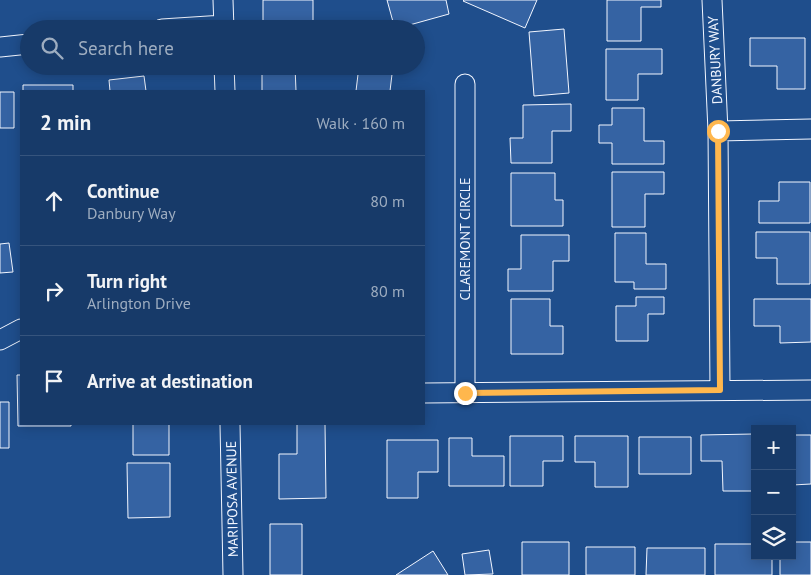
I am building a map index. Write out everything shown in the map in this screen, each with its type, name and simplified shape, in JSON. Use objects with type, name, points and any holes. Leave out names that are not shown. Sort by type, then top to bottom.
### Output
[{"type":"street","points":[[223,0],[224,20]]},
{"type":"street","name":"DANBURY WAY","points":[[712,0],[718,131],[720,390]]},
{"type":"street","points":[[0,47],[20,45]]},
{"type":"street","points":[[224,75],[225,90]]},
{"type":"street","name":"CLAREMONT CIRCLE","points":[[465,84],[465,393]]},
{"type":"street","points":[[718,131],[811,129]]},
{"type":"street","points":[[0,340],[20,330]]},
{"type":"street","points":[[425,393],[811,390]]},
{"type":"street","name":"MARIPOSA AVENUE","points":[[230,425],[233,575]]},
{"type":"building","points":[[263,0],[313,0],[313,20],[263,20]]},
{"type":"building","points":[[387,0],[446,0],[449,14],[425,21],[393,20]]},
{"type":"building","points":[[464,0],[537,0],[525,28]]},
{"type":"building","points":[[607,0],[661,0],[661,7],[641,7],[641,41],[607,41]]},
{"type":"building","points":[[564,29],[569,93],[534,96],[529,32]]},
{"type":"building","points":[[750,38],[805,38],[805,89],[777,89],[777,66],[750,66]]},
{"type":"building","points":[[606,49],[662,49],[662,74],[638,74],[638,100],[606,100]]},
{"type":"building","points":[[262,75],[295,75],[296,90],[262,90]]},
{"type":"building","points":[[358,75],[392,75],[390,90],[356,90]]},
{"type":"building","points":[[144,76],[146,90],[110,90],[109,80]]},
{"type":"building","points":[[23,85],[73,85],[73,90],[23,90]]},
{"type":"building","points":[[0,92],[14,92],[14,128],[0,128]]},
{"type":"building","points":[[571,104],[571,131],[552,131],[552,163],[511,163],[510,138],[523,138],[523,105]]},
{"type":"building","points":[[612,108],[644,108],[644,141],[664,141],[664,164],[612,164],[612,143],[599,143],[599,125],[612,125]]},
{"type":"building","points":[[612,172],[664,172],[664,194],[645,194],[645,227],[612,227]]},
{"type":"building","points":[[511,173],[555,173],[555,200],[563,200],[563,226],[511,226]]},
{"type":"building","points":[[779,182],[810,182],[810,223],[759,223],[759,201],[779,201]]},
{"type":"building","points":[[756,232],[810,232],[810,284],[777,284],[777,258],[756,258]]},
{"type":"building","points":[[615,233],[646,233],[646,264],[666,264],[666,289],[634,289],[634,282],[615,282]]},
{"type":"building","points":[[521,235],[569,235],[569,261],[553,261],[553,291],[508,291],[508,269],[521,269]]},
{"type":"building","points":[[9,243],[13,272],[0,273],[0,244]]},
{"type":"building","points":[[636,297],[664,297],[664,314],[648,314],[648,341],[616,341],[616,306],[636,306]]},
{"type":"building","points":[[511,299],[550,299],[550,326],[563,326],[563,354],[511,354]]},
{"type":"building","points":[[754,299],[811,299],[811,342],[780,343],[780,326],[754,326]]},
{"type":"building","points":[[17,375],[20,375],[20,425],[71,425],[71,426],[18,426]]},
{"type":"building","points":[[0,402],[9,402],[9,448],[0,448]]},
{"type":"building","points":[[133,425],[169,425],[169,455],[133,455]]},
{"type":"building","points":[[297,425],[325,425],[326,498],[279,499],[279,454],[297,454]]},
{"type":"building","points":[[751,434],[751,491],[723,491],[722,461],[701,461],[701,435]]},
{"type":"building","points":[[796,435],[811,435],[811,484],[796,485]]},
{"type":"building","points":[[510,436],[563,436],[563,461],[543,461],[543,486],[510,486]]},
{"type":"building","points":[[575,436],[628,436],[628,487],[595,487],[595,462],[575,462]]},
{"type":"building","points":[[639,437],[691,437],[691,474],[639,474]]},
{"type":"building","points":[[449,438],[472,438],[472,456],[504,456],[504,486],[449,486]]},
{"type":"building","points":[[387,440],[438,440],[438,472],[418,472],[418,498],[387,498]]},
{"type":"building","points":[[127,463],[170,463],[170,517],[128,518]]},
{"type":"building","points":[[270,524],[302,524],[302,575],[270,575]]},
{"type":"building","points":[[522,542],[569,542],[569,575],[522,575]]},
{"type":"building","points":[[796,542],[811,542],[811,575],[780,575],[780,560],[796,560]]},
{"type":"building","points":[[715,544],[751,544],[751,560],[772,560],[772,575],[715,575]]},
{"type":"building","points":[[586,547],[635,547],[635,575],[586,575]]},
{"type":"building","points":[[647,548],[705,548],[705,575],[646,575]]},
{"type":"building","points":[[489,550],[493,574],[465,575],[462,554]]},
{"type":"building","points":[[433,551],[448,575],[396,575]]},
{"type":"route","points":[[465,393],[720,390],[718,131]]}]
